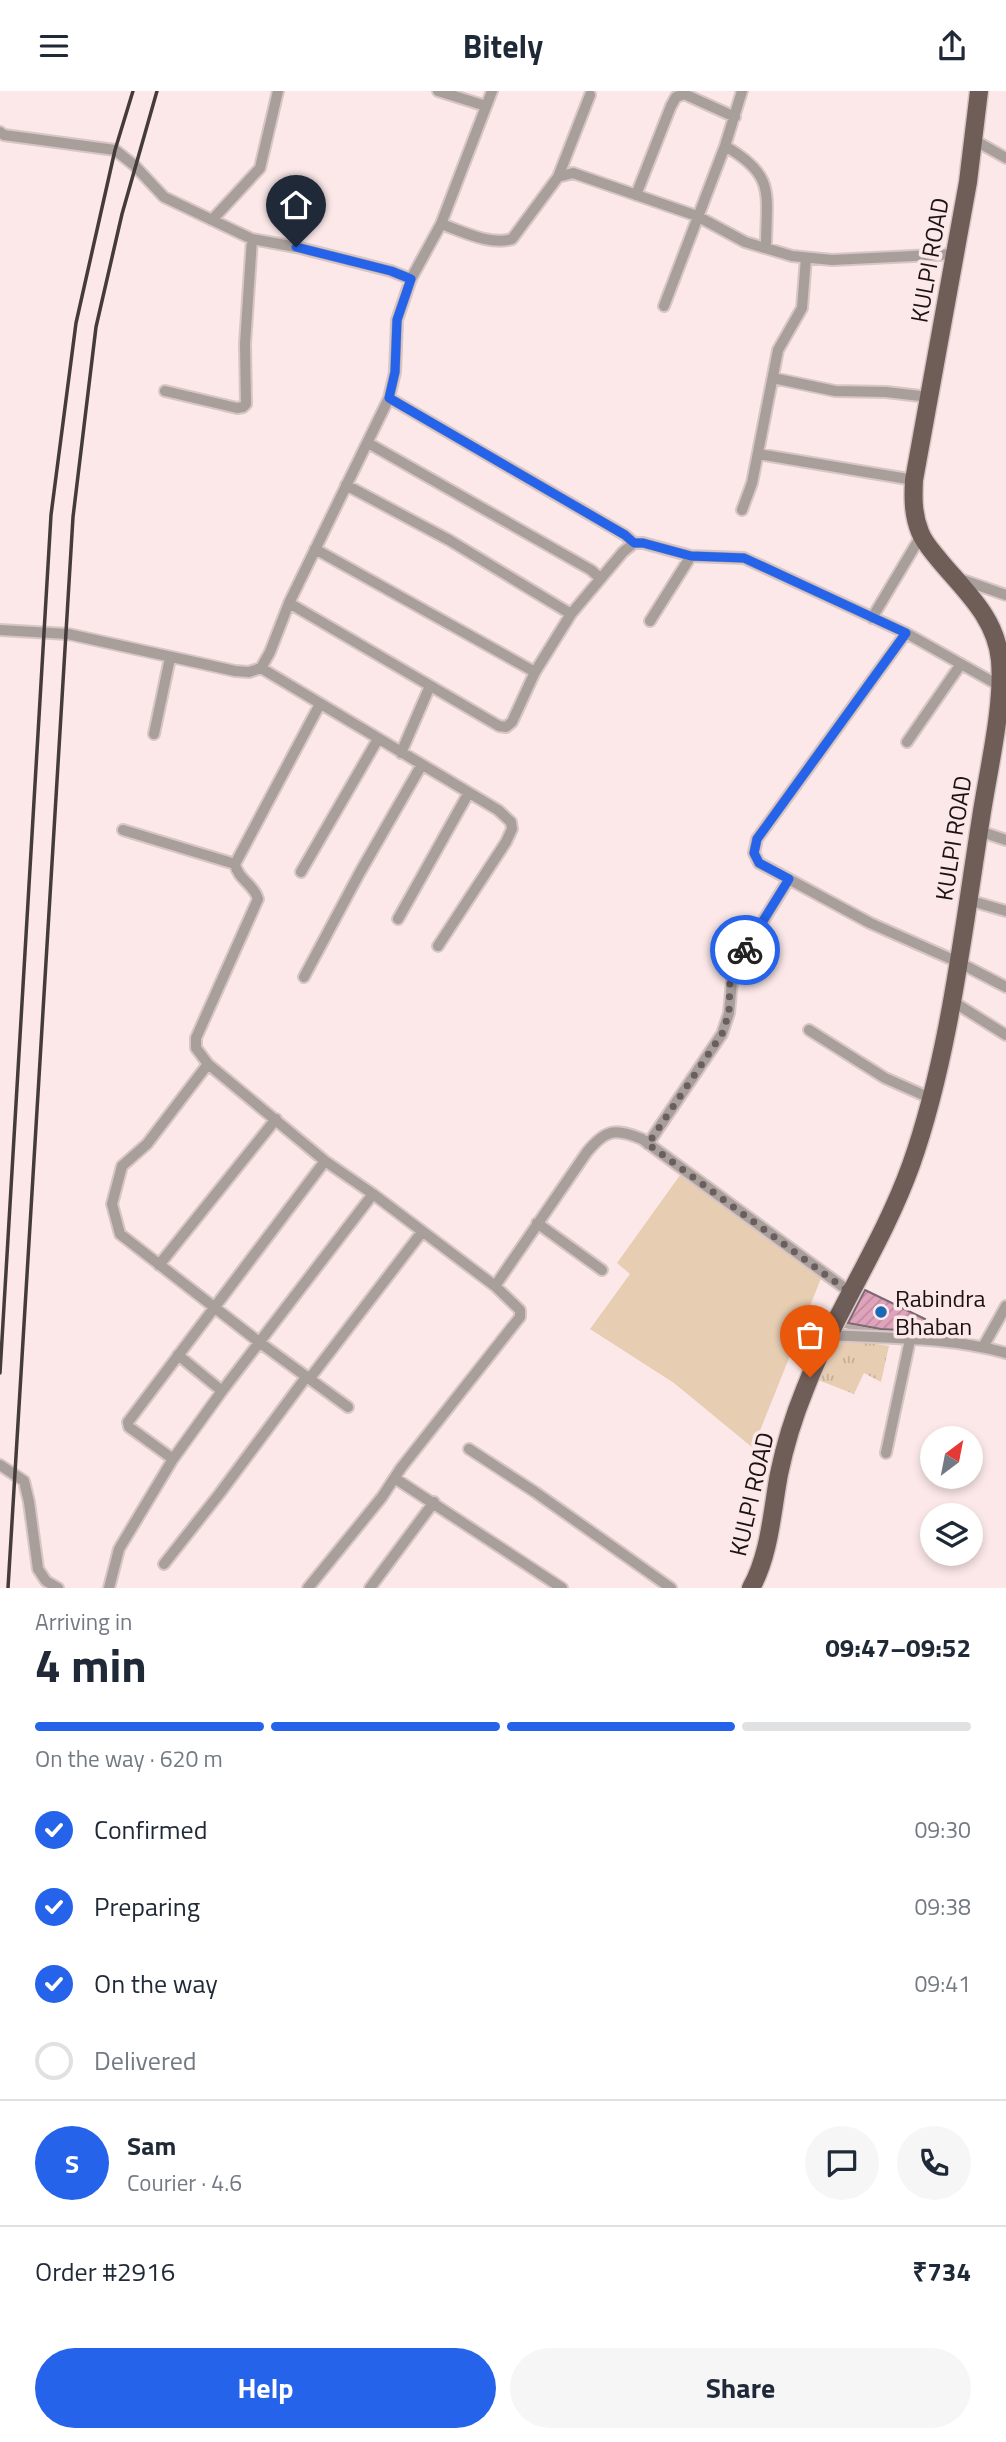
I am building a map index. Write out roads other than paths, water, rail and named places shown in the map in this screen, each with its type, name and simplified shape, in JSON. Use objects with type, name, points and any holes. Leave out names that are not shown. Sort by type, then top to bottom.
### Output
[{"type":"main road","name":"KULPI ROAD","points":[[751,1588],[761,1562],[787,1441],[804,1390],[910,1167],[930,1098],[952,1001],[979,831],[1001,724],[1000,659],[992,627],[984,612],[921,535],[915,518],[914,480],[974,140],[979,91]]},
{"type":"street","points":[[212,220],[260,168],[278,91]]},
{"type":"street","points":[[438,91],[486,106]]},
{"type":"street","points":[[0,630],[68,635],[235,671],[249,672],[261,668],[289,603],[389,398],[395,372],[397,320],[411,279],[442,224],[492,91]]},
{"type":"street","points":[[664,306],[742,91]]},
{"type":"street","points":[[636,195],[676,97],[684,94],[734,117]]},
{"type":"street","points":[[442,224],[492,240],[503,242],[512,239],[558,177],[590,95]]},
{"type":"street","points":[[0,132],[4,135],[114,149],[134,165],[164,197],[252,239],[296,247],[391,271],[411,279]]},
{"type":"street","points":[[974,140],[1006,158]]},
{"type":"street","points":[[724,146],[742,156],[757,169],[763,179],[767,194],[766,248]]},
{"type":"street","points":[[558,177],[580,174],[697,216],[745,242],[806,258],[832,260],[954,254]]},
{"type":"street","points":[[165,391],[237,408],[246,404],[245,344],[252,239]]},
{"type":"street","points":[[742,510],[752,483],[778,350],[802,308],[806,258]]},
{"type":"street","points":[[773,378],[835,391],[886,392],[929,397]]},
{"type":"street","points":[[389,398],[625,535],[634,543]]},
{"type":"street","points":[[368,443],[507,521],[591,570],[600,578]]},
{"type":"street","points":[[758,454],[914,480]]},
{"type":"street","points":[[346,485],[449,540],[571,614]]},
{"type":"street","points":[[872,618],[921,535]]},
{"type":"street","points":[[289,603],[499,726],[506,727],[512,722],[535,672],[571,614],[622,552],[634,543],[643,543],[691,556],[744,558],[906,633],[1000,686]]},
{"type":"street","points":[[315,549],[535,672]]},
{"type":"street","points":[[650,621],[691,556]]},
{"type":"street","points":[[954,577],[1006,595]]},
{"type":"street","points":[[906,633],[757,839],[754,853],[759,863],[870,923],[958,962],[1006,987]]},
{"type":"street","points":[[154,734],[170,658]]},
{"type":"street","points":[[907,742],[961,664]]},
{"type":"street","points":[[261,668],[506,816],[511,822],[512,829],[506,842],[438,946]]},
{"type":"street","points":[[401,753],[430,686]]},
{"type":"street","points":[[308,1588],[516,1325],[520,1310],[495,1286],[325,1161],[208,1064],[196,1048],[196,1038],[258,899],[257,893],[237,874],[235,864],[320,704]]},
{"type":"street","points":[[301,872],[378,739]]},
{"type":"street","points":[[304,977],[421,766]]},
{"type":"street","points":[[398,919],[468,794]]},
{"type":"street","points":[[123,829],[235,864]]},
{"type":"street","points":[[979,831],[1006,840]]},
{"type":"street","points":[[648,1144],[722,1034],[729,1013],[733,970],[789,879]]},
{"type":"street","points":[[968,900],[1006,911]]},
{"type":"street","points":[[952,1001],[1006,1035]]},
{"type":"street","points":[[808,1030],[886,1079],[930,1098]]},
{"type":"street","points":[[208,1064],[147,1143],[126,1161],[120,1172],[112,1200],[120,1234],[213,1308],[348,1407]]},
{"type":"street","points":[[159,1265],[276,1119]]},
{"type":"street","points":[[495,1286],[598,1139],[612,1131],[623,1131],[648,1144],[849,1292]]},
{"type":"street","points":[[173,1459],[128,1424],[325,1161]]},
{"type":"street","points":[[109,1588],[119,1549],[173,1459],[373,1194]]},
{"type":"street","points":[[537,1223],[603,1270]]},
{"type":"street","points":[[164,1564],[422,1232]]},
{"type":"street","points":[[983,1347],[1006,1306]]},
{"type":"street","points":[[828,1335],[983,1347],[1006,1353]]},
{"type":"street","points":[[886,1453],[910,1340]]},
{"type":"street","points":[[178,1355],[222,1391]]},
{"type":"street","points":[[469,1449],[671,1588]]},
{"type":"street","points":[[0,1465],[24,1481],[38,1569],[46,1581],[58,1588]]},
{"type":"street","points":[[396,1479],[562,1588]]},
{"type":"street","points":[[370,1588],[434,1502]]},
{"type":"railway","points":[[0,1373],[51,515],[76,323],[115,150],[133,91]]},
{"type":"railway","points":[[8,1588],[73,517],[96,327],[122,214],[157,91]]},
{"type":"place","name":"Rabindra Bhaban","points":[[881,1312]]}]
